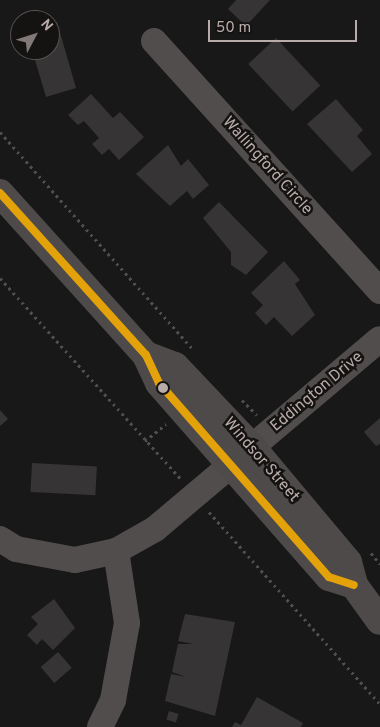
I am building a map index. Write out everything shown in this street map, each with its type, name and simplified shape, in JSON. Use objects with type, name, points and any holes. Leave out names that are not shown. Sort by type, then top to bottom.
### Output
[{"type":"main road","name":"Windsor Street","points":[[0,193],[146,355],[160,384],[329,577],[354,585]]},
{"type":"main road","name":"Windsor Street","points":[[146,355],[175,366],[251,446],[348,562],[354,585],[380,621]]},
{"type":"street","name":"Wallingford Circle","points":[[154,41],[380,291]]},
{"type":"street","name":"Eddington Drive","points":[[0,539],[16,549],[75,560],[116,551],[155,528],[380,339]]},
{"type":"street","points":[[100,727],[113,700],[127,623],[116,551]]},
{"type":"building","points":[[236,0],[270,0],[246,26],[228,9]]},
{"type":"building","points":[[60,32],[76,88],[46,97],[35,60],[60,60]]},
{"type":"building","points":[[276,38],[320,86],[293,111],[248,64]]},
{"type":"building","points":[[91,94],[113,118],[120,112],[144,137],[119,160],[109,149],[102,155],[92,144],[99,138],[84,121],[78,125],[68,115]]},
{"type":"building","points":[[336,99],[363,130],[357,136],[372,154],[352,172],[307,124]]},
{"type":"building","points":[[168,145],[181,166],[188,159],[209,185],[193,199],[187,191],[170,206],[136,174]]},
{"type":"building","points":[[219,202],[268,252],[246,275],[231,265],[231,252],[203,218]]},
{"type":"building","points":[[284,261],[300,280],[295,284],[315,315],[292,336],[274,317],[266,325],[255,313],[263,305],[251,293]]},
{"type":"building","points":[[0,410],[8,419],[0,426]]},
{"type":"building","points":[[380,418],[380,444],[376,446],[364,432]]},
{"type":"building","points":[[32,463],[97,466],[95,495],[30,492]]},
{"type":"building","points":[[54,599],[75,628],[53,650],[42,639],[37,645],[27,635],[38,624],[31,617]]},
{"type":"building","points":[[185,614],[235,622],[215,716],[165,701],[171,674],[186,677],[172,672],[178,644],[193,644],[178,641]]},
{"type":"building","points":[[58,652],[72,668],[54,683],[41,667]]},
{"type":"building","points":[[257,697],[303,723],[301,727],[232,727],[235,722],[241,725]]},
{"type":"building","points":[[169,711],[179,714],[176,723],[166,720]]},
{"type":"transit line","points":[[0,193],[146,355],[159,383],[329,577],[354,585]]}]
